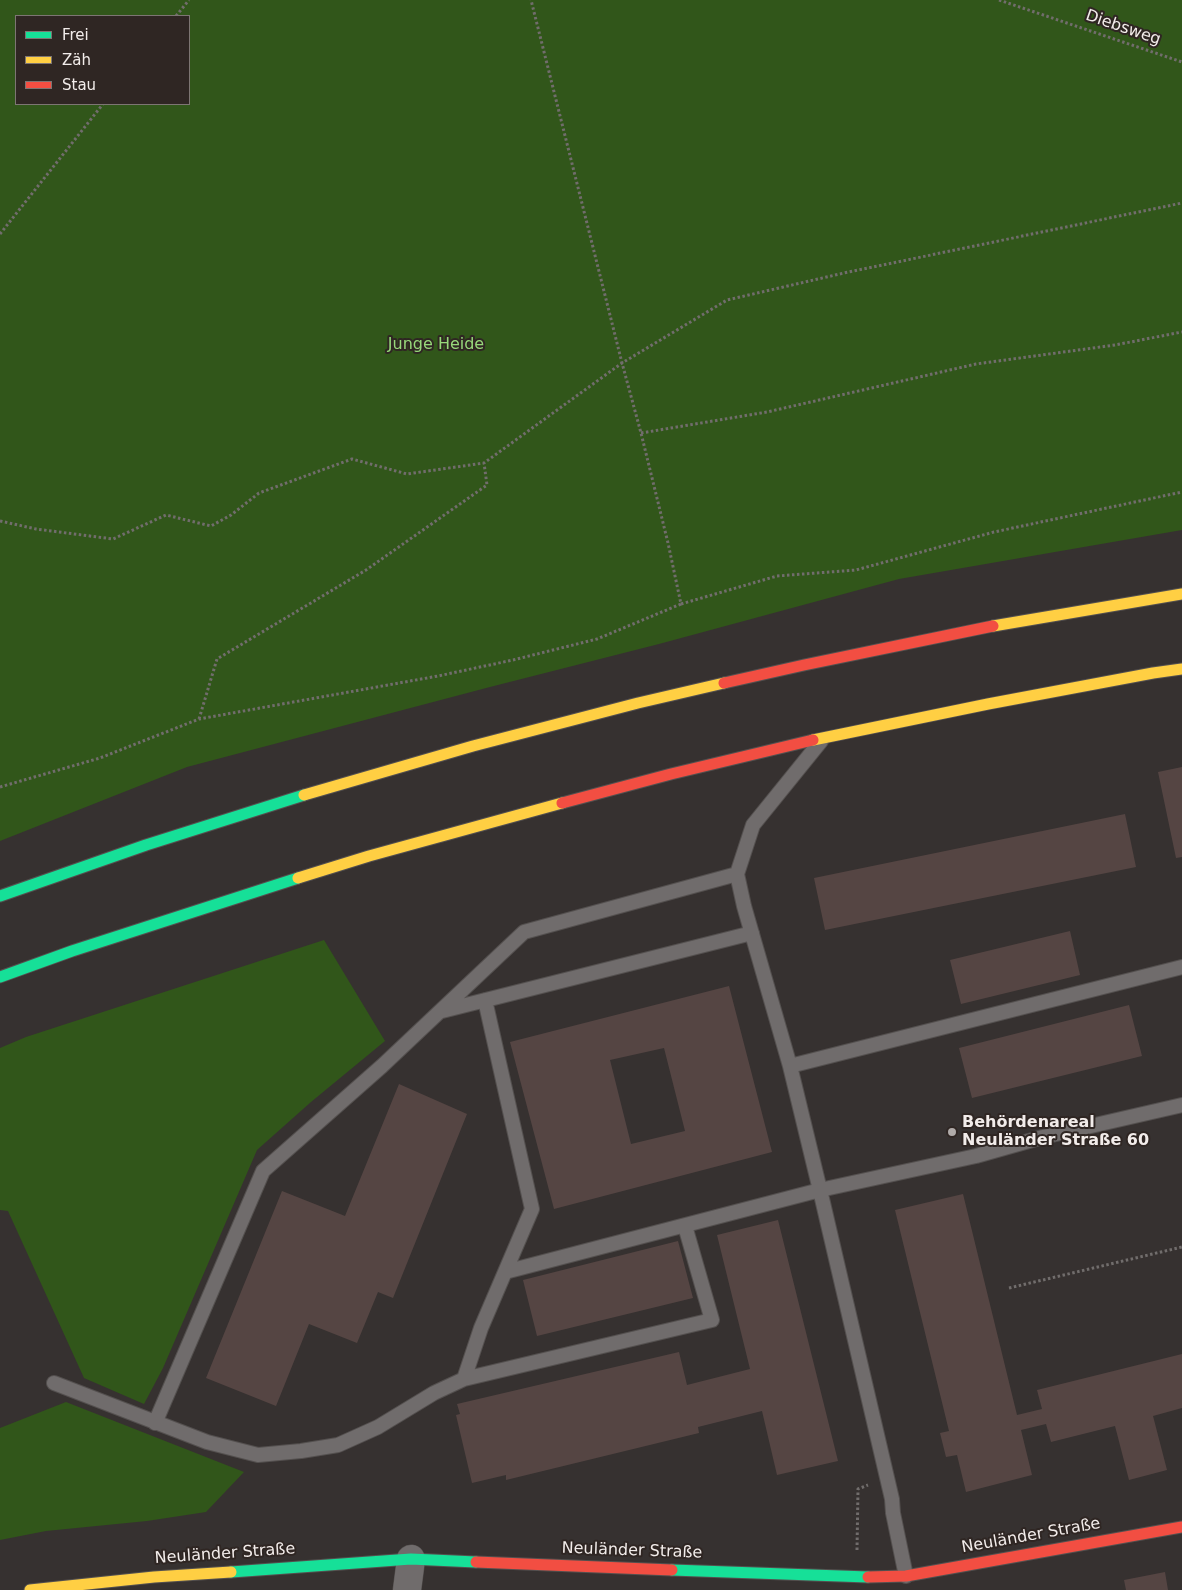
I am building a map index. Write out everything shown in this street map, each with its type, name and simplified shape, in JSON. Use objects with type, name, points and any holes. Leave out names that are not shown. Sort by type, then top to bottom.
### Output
[{"type":"main road","points":[[0,896],[146,845],[309,794],[473,746],[638,703],[804,665],[962,632],[1182,594]]},
{"type":"main road","points":[[0,977],[220,902],[369,856],[671,774],[823,738],[988,704],[1182,669]]},
{"type":"main road","name":"Neuländer Straße","points":[[30,1590],[77,1587],[164,1576],[411,1560],[756,1573],[859,1584],[1182,1527]]},
{"type":"street","points":[[407,1590],[411,1560]]},
{"type":"lane","points":[[823,738],[753,825],[737,874],[752,934],[790,1066],[820,1190],[887,1478],[906,1576]]},
{"type":"lane","points":[[155,1423],[263,1171],[382,1066],[524,932],[737,874]]},
{"type":"lane","points":[[441,1011],[752,934]]},
{"type":"lane","points":[[790,1066],[1182,967]]},
{"type":"lane","points":[[464,1379],[481,1328],[532,1209],[485,1000]]},
{"type":"lane","points":[[505,1272],[820,1190],[976,1156],[1043,1137],[1182,1106]]},
{"type":"lane","points":[[54,1383],[207,1442],[258,1455],[301,1452],[338,1445],[378,1427],[434,1393],[464,1379],[712,1320],[685,1226]]},
{"type":"lane","points":[[753,1590],[756,1573]]},
{"type":"path","points":[[177,15],[189,0]]},
{"type":"path","points":[[531,0],[641,433],[681,604]]},
{"type":"path","name":"Diebsweg","points":[[999,0],[1182,62]]},
{"type":"path","points":[[0,234],[102,105]]},
{"type":"path","points":[[0,521],[36,530],[113,539],[166,515],[211,526],[231,515],[260,493],[352,459],[407,474],[484,463],[622,363],[728,300],[844,273],[1182,203]]},
{"type":"path","points":[[641,433],[768,412],[976,364],[1115,345],[1182,332]]},
{"type":"path","points":[[199,719],[217,659],[366,570],[487,485],[484,463]]},
{"type":"path","points":[[0,787],[100,758],[199,719],[438,676],[513,660],[597,639],[681,604],[777,576],[856,570],[994,532],[1182,492]]},
{"type":"path","points":[[1009,1288],[1182,1247]]},
{"type":"path","points":[[859,1584],[857,1556],[858,1490],[887,1478]]},
{"type":"green space","name":"Junge Heide","points":[[0,0],[1182,0],[1182,530],[899,579],[659,644],[187,767],[0,841]]},
{"type":"green space","points":[[324,940],[385,1041],[311,1102],[257,1150],[163,1368],[144,1404],[84,1378],[8,1211],[0,1210],[0,1048],[26,1037]]},
{"type":"green space","points":[[66,1402],[244,1472],[206,1512],[147,1521],[46,1531],[0,1540],[0,1428]]},
{"type":"building","points":[[1182,767],[1182,857],[1176,858],[1158,772]]},
{"type":"building","points":[[1125,814],[1136,867],[825,930],[814,878]]},
{"type":"building","points":[[1070,931],[1080,975],[961,1004],[950,960]]},
{"type":"building","points":[[729,986],[772,1152],[554,1209],[510,1042]],"holes":[[[664,1048],[685,1131],[631,1144],[610,1060]]]},
{"type":"building","points":[[1129,1005],[1142,1056],[972,1098],[959,1048]]},
{"type":"building","points":[[399,1084],[467,1114],[393,1298],[378,1292],[357,1343],[309,1324],[276,1406],[206,1378],[282,1191],[345,1216]]},
{"type":"building","points":[[963,1194],[1017,1415],[1042,1409],[1037,1390],[1182,1354],[1182,1408],[1153,1416],[1167,1470],[1129,1480],[1115,1426],[1051,1442],[1046,1424],[1021,1430],[1032,1475],[966,1492],[957,1455],[946,1457],[940,1433],[949,1431],[895,1210]]},
{"type":"building","points":[[778,1220],[838,1461],[777,1475],[762,1411],[698,1427],[699,1433],[506,1480],[506,1475],[472,1483],[456,1415],[460,1414],[457,1404],[679,1352],[687,1385],[750,1369],[717,1235]]},
{"type":"building","points":[[678,1241],[693,1298],[537,1336],[523,1280]]},
{"type":"building","points":[[1165,1572],[1168,1590],[1126,1590],[1124,1580]]},
{"type":"traffic: fast","points":[[0,896],[146,845],[304,795]]},
{"type":"traffic: fast","points":[[0,977],[72,951],[298,878]]},
{"type":"traffic: fast","points":[[231,1572],[411,1559],[476,1562]]},
{"type":"traffic: fast","points":[[672,1570],[868,1577]]},
{"type":"traffic: slow","points":[[993,626],[1182,594]]},
{"type":"traffic: slow","points":[[813,740],[988,704],[1182,669]]},
{"type":"traffic: slow","points":[[304,795],[473,746],[638,703],[724,683]]},
{"type":"traffic: slow","points":[[298,878],[369,856],[562,803]]},
{"type":"traffic: slow","points":[[30,1590],[154,1577],[231,1572]]},
{"type":"traffic: jam","points":[[724,683],[993,626]]},
{"type":"traffic: jam","points":[[562,803],[671,774],[813,740]]},
{"type":"traffic: jam","points":[[868,1577],[906,1576],[1182,1527]]},
{"type":"traffic: jam","points":[[476,1562],[672,1570]]},
{"type":"place","name":"Behördenareal Neuländer Straße 60","points":[[952,1132]]}]
